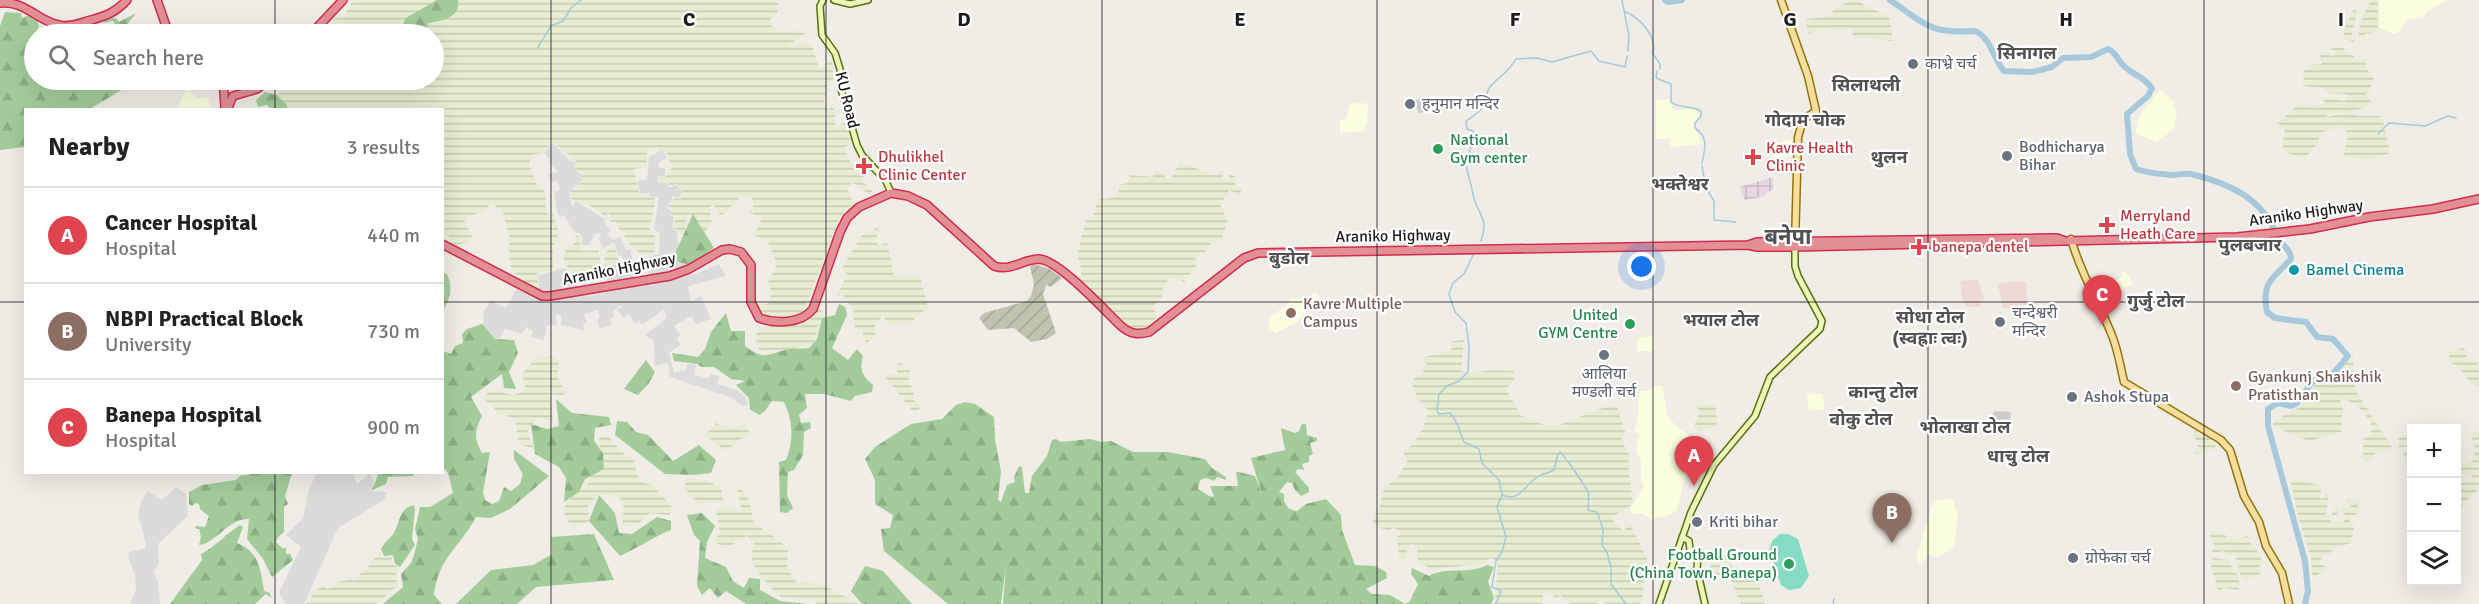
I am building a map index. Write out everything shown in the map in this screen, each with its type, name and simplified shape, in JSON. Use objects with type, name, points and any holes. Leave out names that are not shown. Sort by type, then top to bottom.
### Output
[{"type":"highway","points":[[0,3],[10,0],[20,2],[55,24]]},
{"type":"highway","points":[[79,24],[106,16],[127,0]]},
{"type":"highway","points":[[320,24],[343,0]]},
{"type":"highway","points":[[157,1],[165,24]]},
{"type":"highway","points":[[225,90],[226,108]]},
{"type":"highway","points":[[229,90],[239,94]]},
{"type":"highway","points":[[227,108],[230,99],[253,90]]},
{"type":"highway","name":"Araniko Highway","points":[[444,245],[542,296],[670,276],[689,269],[722,250],[735,250],[746,256],[751,265],[751,302],[759,318],[767,321],[794,321],[804,317],[813,309],[840,232],[850,214],[859,207],[891,193],[908,196],[927,205],[994,266],[1005,268],[1040,259],[1055,264],[1121,327],[1127,332],[1139,334],[1149,332],[1244,258],[1258,253],[1748,245],[1756,242],[1795,244],[2053,243],[2067,240],[2269,235],[2479,200]]},
{"type":"main road","points":[[1781,0],[1808,75],[1816,111],[1803,120],[1798,137],[1795,244]]},
{"type":"main road","points":[[2067,240],[2114,338],[2124,382],[2214,436],[2230,450],[2244,496],[2259,522],[2266,546],[2282,573],[2289,604]]},
{"type":"street","name":"KU Road","points":[[823,0],[820,6],[822,34],[835,53],[840,69],[841,89],[857,145],[862,155],[886,181],[891,193]]},
{"type":"street","points":[[834,0],[850,4],[868,0]]},
{"type":"street","points":[[1659,604],[1691,512],[1714,465],[1755,416],[1770,377],[1820,329],[1822,321],[1819,313],[1798,276],[1795,266],[1795,244]]},
{"type":"street","points":[[1682,537],[1690,542],[1690,550],[1698,554],[1697,569],[1704,604]]},
{"type":"shaded area","points":[[358,0],[772,0],[779,4],[777,13],[770,19],[770,25],[781,32],[802,30],[805,34],[789,44],[792,48],[800,43],[806,43],[813,48],[819,70],[832,59],[833,80],[828,83],[823,106],[829,110],[831,107],[836,111],[839,109],[840,112],[834,117],[836,127],[849,121],[854,143],[844,147],[857,173],[862,171],[864,175],[861,181],[870,187],[873,193],[868,194],[856,184],[852,183],[848,186],[847,189],[854,205],[848,208],[839,219],[804,311],[787,319],[768,316],[759,311],[755,305],[768,304],[772,293],[768,282],[777,264],[767,240],[755,236],[761,221],[754,214],[748,213],[754,205],[751,196],[741,197],[721,216],[713,204],[709,208],[712,220],[703,237],[688,214],[685,218],[687,224],[684,234],[680,235],[673,227],[676,216],[670,214],[672,209],[668,208],[674,198],[680,199],[683,193],[677,184],[669,186],[669,182],[658,183],[658,177],[666,177],[666,171],[673,168],[665,150],[652,149],[647,153],[646,167],[634,169],[640,197],[648,195],[649,198],[655,197],[653,217],[649,227],[655,237],[654,253],[643,255],[632,247],[617,226],[618,224],[608,219],[611,215],[608,213],[605,216],[586,203],[577,200],[574,203],[570,192],[581,182],[584,174],[574,169],[577,162],[553,142],[543,153],[534,154],[529,162],[537,186],[544,189],[545,211],[550,216],[553,213],[559,233],[553,247],[553,270],[537,273],[539,288],[536,289],[522,280],[510,266],[509,236],[503,212],[494,205],[490,204],[485,210],[468,217],[464,222],[473,236],[465,243],[456,245],[450,243],[449,236],[444,234],[444,108],[287,108],[287,105],[277,95],[284,90],[444,90],[444,24],[332,24],[336,17],[344,17],[352,1],[354,3]]},
{"type":"shaded area","points":[[1850,0],[1855,0],[1889,17],[1893,41],[1853,37],[1852,28],[1839,30],[1829,28],[1808,34],[1806,19],[1827,17],[1836,8]]},
{"type":"shaded area","points":[[2371,0],[2378,0],[2377,24],[2379,28],[2371,34],[2364,35],[2365,40],[2363,41],[2359,36],[2359,29]]},
{"type":"shaded area","points":[[2379,0],[2448,0],[2428,10],[2423,18],[2408,19],[2399,32],[2393,34],[2379,27]]},
{"type":"shaded area","points":[[2354,8],[2357,13],[2351,38],[2355,42],[2345,39],[2344,36],[2344,29]]},
{"type":"shaded area","points":[[2342,47],[2356,58],[2366,60],[2366,68],[2374,79],[2371,91],[2364,95],[2370,99],[2372,104],[2357,110],[2332,113],[2324,118],[2345,112],[2359,116],[2380,116],[2390,151],[2388,154],[2368,160],[2346,157],[2344,154],[2348,134],[2344,127],[2324,131],[2317,144],[2304,159],[2282,151],[2285,127],[2279,127],[2281,124],[2277,124],[2291,113],[2295,106],[2305,103],[2308,107],[2325,103],[2321,97],[2345,101],[2347,94],[2328,93],[2323,88],[2303,86],[2304,70],[2308,65],[2322,64],[2320,55],[2326,52],[2333,57],[2335,52],[2329,49]]},
{"type":"shaded area","points":[[186,90],[189,90],[196,98],[208,98],[210,108],[177,108]]},
{"type":"shaded area","points":[[2160,90],[2174,101],[2173,107],[2177,113],[2174,128],[2157,142],[2136,134],[2136,131],[2139,116]]},
{"type":"shaded area","points":[[1431,97],[1433,110],[1419,113],[1414,100]]},
{"type":"shaded area","points":[[1669,99],[1676,111],[1695,108],[1700,116],[1694,126],[1702,144],[1671,147],[1670,139],[1656,139],[1656,100]]},
{"type":"shaded area","points":[[1350,104],[1368,104],[1364,131],[1340,133],[1340,120],[1346,119]]},
{"type":"shaded area","points":[[1794,139],[1794,155],[1772,160],[1769,151],[1780,142]]},
{"type":"shaded area","points":[[553,143],[569,160],[576,162],[574,167],[578,169],[577,172],[584,175],[569,192],[572,207],[576,201],[605,219],[604,222],[611,230],[606,235],[614,240],[620,237],[626,250],[630,249],[638,287],[652,284],[648,270],[660,267],[659,262],[650,263],[648,257],[659,254],[660,234],[654,229],[659,197],[650,197],[649,193],[640,194],[638,181],[647,180],[649,157],[662,150],[667,158],[659,162],[659,168],[665,168],[665,176],[658,176],[658,183],[668,183],[669,187],[677,185],[682,192],[679,198],[673,196],[667,208],[671,210],[669,215],[674,217],[672,227],[676,229],[679,250],[674,252],[678,258],[682,257],[690,276],[719,264],[726,276],[688,286],[691,302],[701,295],[711,319],[696,324],[691,316],[674,326],[680,334],[677,340],[681,344],[669,353],[674,373],[686,370],[687,364],[696,365],[694,375],[708,378],[711,374],[720,376],[717,384],[737,390],[745,397],[748,405],[742,406],[733,398],[670,377],[668,363],[655,366],[654,341],[645,335],[667,318],[664,309],[642,325],[639,321],[635,324],[629,314],[624,318],[617,310],[622,307],[620,305],[613,311],[614,317],[610,318],[612,325],[599,329],[598,310],[584,314],[587,322],[583,324],[584,330],[561,325],[561,315],[556,315],[557,325],[546,326],[543,341],[531,336],[533,331],[526,327],[522,334],[505,329],[500,338],[490,338],[483,327],[484,312],[491,300],[506,308],[516,289],[544,301],[539,288],[538,275],[565,268],[585,297],[609,292],[605,272],[624,266],[622,255],[619,256],[614,242],[603,249],[598,238],[601,236],[599,233],[595,234],[589,245],[581,245],[583,237],[575,233],[564,215],[560,217],[557,212],[554,192],[560,190],[558,181],[552,182],[548,174],[559,172],[550,164],[550,160],[544,153]]},
{"type":"shaded area","points":[[1180,162],[1213,175],[1224,171],[1222,179],[1228,180],[1230,174],[1236,177],[1235,184],[1241,190],[1240,195],[1229,190],[1223,200],[1221,207],[1228,221],[1222,238],[1210,242],[1211,245],[1204,253],[1199,253],[1199,256],[1195,258],[1197,265],[1184,282],[1175,277],[1163,285],[1162,296],[1152,308],[1158,316],[1143,331],[1130,331],[1077,283],[1082,272],[1077,254],[1086,220],[1093,218],[1097,200],[1119,194],[1119,185],[1128,183],[1130,175],[1153,177],[1154,171],[1165,174],[1165,178],[1170,180]]},
{"type":"shaded area","points":[[1773,177],[1773,190],[1765,196],[1745,200],[1739,187]]},
{"type":"shaded area","points":[[877,228],[880,230],[875,242],[879,245],[887,243],[894,275],[920,276],[928,308],[909,322],[887,324],[883,315],[875,325],[874,333],[877,336],[866,343],[862,331],[855,328],[853,310],[842,295],[836,296],[847,275],[842,268],[861,236]]},
{"type":"shaded area","points":[[576,236],[581,237],[579,248],[583,251],[598,250],[602,265],[598,280],[579,283],[565,264],[563,257],[567,247],[574,244]]},
{"type":"shaded area","points":[[615,246],[620,268],[605,270],[604,253]]},
{"type":"shaded area","points":[[1034,264],[1050,269],[1062,278],[1051,287],[1046,285],[1043,294],[1056,333],[1047,339],[1031,342],[1014,328],[988,330],[979,318],[984,313],[1027,301],[1031,296],[1034,284],[1030,267]]},
{"type":"shaded area","points":[[2126,271],[2133,284],[2112,294],[2109,290],[2106,291],[2104,286],[2122,277],[2121,273]]},
{"type":"shaded area","points":[[1978,279],[1984,299],[1980,300],[1980,307],[1968,307],[1963,302],[1960,281]]},
{"type":"shaded area","points":[[2026,282],[2028,314],[2014,314],[2014,308],[2003,308],[1998,284]]},
{"type":"shaded area","name":"Kavre Multiple Campus","points":[[1315,292],[1320,296],[1296,323],[1275,333],[1269,328],[1269,318],[1288,304],[1290,298],[1306,299]]},
{"type":"shaded area","points":[[818,308],[823,312],[824,317],[819,322],[814,343],[793,349],[760,351],[755,337],[759,329],[776,325],[800,326]]},
{"type":"shaded area","points":[[1654,335],[1653,351],[1637,351],[1638,338]]},
{"type":"shaded area","points":[[1464,339],[1461,371],[1471,373],[1492,370],[1514,371],[1514,380],[1506,389],[1521,416],[1552,428],[1605,407],[1617,406],[1625,432],[1621,440],[1630,456],[1628,464],[1633,504],[1611,518],[1623,531],[1630,524],[1647,558],[1640,604],[1606,604],[1601,600],[1597,604],[1570,604],[1560,595],[1556,600],[1553,598],[1554,595],[1546,593],[1543,594],[1542,604],[1494,604],[1498,567],[1491,558],[1481,564],[1431,569],[1418,561],[1417,545],[1408,546],[1405,558],[1399,558],[1397,539],[1401,532],[1393,527],[1389,531],[1373,525],[1373,518],[1380,507],[1384,487],[1396,480],[1407,462],[1403,451],[1411,446],[1420,434],[1427,417],[1428,410],[1417,398],[1412,383],[1416,375],[1424,375],[1423,369],[1427,365],[1423,358],[1452,349],[1451,342]]},
{"type":"shaded area","points":[[2463,348],[2467,351],[2466,358],[2476,361],[2479,367],[2479,386],[2472,384],[2460,367],[2451,363],[2449,352]]},
{"type":"shaded area","points":[[552,356],[559,362],[557,376],[565,392],[563,396],[550,394],[553,421],[537,418],[527,432],[534,449],[519,444],[515,419],[498,412],[482,397],[492,390],[514,395],[526,390],[522,374],[535,359]]},
{"type":"shaded area","points":[[2353,356],[2355,390],[2393,449],[2376,452],[2369,461],[2363,460],[2363,439],[2371,434],[2371,423],[2363,411],[2343,397],[2340,401],[2343,407],[2341,432],[2309,441],[2273,426],[2274,421],[2300,407],[2316,384],[2332,378]]},
{"type":"shaded area","points":[[901,363],[910,369],[909,382],[914,391],[914,400],[921,408],[914,413],[886,378],[890,374],[897,374],[897,364]]},
{"type":"shaded area","points":[[1656,386],[1663,386],[1667,416],[1678,428],[1689,435],[1696,464],[1684,479],[1677,511],[1661,518],[1656,517],[1653,521],[1642,513],[1633,514],[1630,509],[1644,486],[1641,481],[1641,462],[1636,450],[1639,434],[1634,432],[1638,418],[1638,399],[1641,391],[1648,391]]},
{"type":"shaded area","points":[[1823,394],[1824,409],[1809,411],[1807,396]]},
{"type":"shaded area","points":[[1697,405],[1716,406],[1717,426],[1700,431],[1694,427],[1699,412]]},
{"type":"shaded area","points":[[1994,411],[2011,412],[2010,423],[2006,422],[2005,426],[1988,426]]},
{"type":"shaded area","points":[[716,423],[729,429],[745,424],[751,435],[740,439],[726,451],[705,435]]},
{"type":"shaded area","points":[[2194,431],[2210,437],[2217,448],[2195,454],[2199,442],[2193,437]]},
{"type":"shaded area","points":[[2479,432],[2479,489],[2461,509],[2461,483],[2471,481],[2472,476],[2462,473],[2461,468],[2461,464],[2472,461],[2475,450],[2471,433]]},
{"type":"shaded area","points":[[603,435],[608,436],[626,456],[633,458],[641,482],[652,485],[671,505],[672,512],[669,515],[650,513],[640,522],[629,527],[622,525],[624,508],[620,498],[609,494],[599,495],[588,505],[589,521],[579,526],[569,523],[563,509],[572,496],[588,484],[591,475],[604,469],[603,453],[598,440]]},
{"type":"shaded area","points":[[2407,435],[2407,446],[2399,448],[2398,439]]},
{"type":"shaded area","points":[[2407,452],[2407,461],[2405,461],[2403,454]]},
{"type":"shaded area","points":[[316,474],[353,474],[357,484],[370,474],[374,482],[371,491],[387,492],[384,500],[338,528],[304,604],[286,604],[279,593],[301,547],[286,535],[303,518],[309,489]]},
{"type":"shaded area","points":[[687,478],[706,480],[721,488],[724,504],[712,502],[699,504],[684,488]]},
{"type":"shaded area","points":[[2290,480],[2322,486],[2319,498],[2323,499],[2325,493],[2329,494],[2326,515],[2331,516],[2335,507],[2340,508],[2337,515],[2328,518],[2332,522],[2343,523],[2346,516],[2342,512],[2344,507],[2349,509],[2351,506],[2347,499],[2359,501],[2356,516],[2350,517],[2354,528],[2351,543],[2333,548],[2330,555],[2323,554],[2320,563],[2327,568],[2315,577],[2312,574],[2311,556],[2299,520]]},
{"type":"shaded area","points":[[176,487],[186,494],[188,516],[158,544],[159,563],[154,572],[158,583],[160,604],[130,604],[136,589],[135,574],[128,558],[129,552],[146,548],[138,516],[140,505],[147,491],[162,500]]},
{"type":"shaded area","points":[[740,487],[749,500],[754,523],[781,542],[788,550],[787,569],[797,583],[808,582],[822,585],[859,604],[816,604],[815,600],[781,597],[756,570],[751,557],[754,544],[746,535],[744,539],[725,548],[713,541],[720,533],[716,509],[727,507],[742,513],[737,490]]},
{"type":"shaded area","points":[[1953,499],[1958,517],[1954,545],[1937,557],[1928,554],[1921,565],[1916,559],[1932,505],[1937,500]]},
{"type":"shaded area","points":[[2213,531],[2218,534],[2223,532],[2228,540],[2248,536],[2251,546],[2255,547],[2263,562],[2259,567],[2261,573],[2245,580],[2236,568],[2239,566],[2234,554],[2227,556],[2224,551],[2212,553],[2214,545],[2210,535]]},
{"type":"shaded area","points":[[380,552],[383,558],[392,556],[392,564],[399,568],[396,572],[398,587],[379,602],[376,604],[306,604],[312,598],[311,593],[324,586],[327,589],[338,585],[336,582],[355,579]]},
{"type":"shaded area","points":[[1712,552],[1726,555],[1733,568],[1755,571],[1765,604],[1741,604],[1730,578],[1717,576],[1710,571]]},
{"type":"shaded area","points":[[2213,558],[2228,560],[2237,575],[2241,588],[2239,587],[2239,590],[2223,588],[2219,592],[2211,567]]},
{"type":"green space","points":[[437,0],[458,0],[457,10],[444,19],[428,24],[403,24],[406,18]]},
{"type":"green space","points":[[5,12],[21,13],[22,18],[29,15],[37,18],[38,24],[24,24],[24,90],[121,90],[92,108],[24,108],[24,147],[0,150],[0,26]]},
{"type":"green space","points":[[136,13],[128,24],[115,24],[113,21],[102,23],[107,18],[116,18],[119,22]]},
{"type":"green space","points":[[265,92],[277,95],[287,105],[287,108],[270,108],[267,105],[258,107],[256,100]]},
{"type":"green space","points":[[693,214],[714,248],[690,265],[672,260]]},
{"type":"green space","points":[[444,273],[449,279],[449,298],[444,309]]},
{"type":"green space","points":[[839,304],[845,307],[847,315],[832,348],[848,360],[857,349],[863,356],[862,369],[866,379],[873,385],[872,392],[855,396],[851,401],[824,394],[805,394],[807,408],[799,415],[801,423],[810,422],[811,428],[804,432],[803,455],[794,470],[788,472],[787,495],[793,508],[787,513],[780,512],[779,462],[786,460],[791,438],[789,416],[784,402],[772,401],[759,415],[750,409],[749,398],[736,385],[745,381],[731,379],[714,367],[674,361],[672,353],[698,357],[705,349],[711,332],[726,313],[731,331],[745,331],[745,346],[758,354],[767,355],[789,349],[809,348],[817,339],[822,318],[835,315]]},
{"type":"green space","points":[[482,324],[495,339],[514,340],[518,353],[509,372],[516,389],[504,388],[502,374],[471,397],[482,416],[476,431],[478,443],[482,453],[490,452],[483,492],[485,500],[492,504],[499,501],[504,487],[511,491],[520,484],[523,474],[514,459],[514,450],[549,476],[510,509],[491,518],[476,517],[440,571],[434,595],[442,604],[383,604],[403,587],[401,574],[411,563],[418,539],[415,529],[420,507],[430,507],[453,493],[448,473],[444,468],[444,351],[451,354],[455,346],[463,343],[462,334],[467,329]]},
{"type":"green space","points":[[646,360],[655,372],[649,383],[638,395],[624,389]]},
{"type":"green space","points":[[556,399],[572,413],[609,417],[611,425],[595,428],[594,441],[603,453],[604,469],[585,479],[579,492],[564,502],[566,478],[559,467],[535,454],[531,424],[547,429],[559,426]]},
{"type":"green space","points":[[965,402],[975,404],[994,417],[995,440],[1001,471],[998,500],[1001,502],[1007,485],[1015,482],[1014,477],[1019,466],[1022,467],[1025,493],[1029,493],[1032,476],[1047,456],[1052,440],[1056,439],[1061,442],[1090,439],[1101,442],[1111,441],[1133,452],[1168,452],[1205,459],[1212,468],[1226,477],[1226,480],[1217,477],[1214,481],[1206,478],[1200,480],[1198,489],[1211,497],[1214,496],[1210,486],[1238,486],[1236,472],[1239,472],[1255,476],[1262,495],[1251,458],[1285,450],[1281,428],[1295,433],[1299,431],[1302,424],[1306,424],[1307,435],[1317,438],[1317,441],[1310,443],[1313,454],[1309,456],[1309,462],[1302,464],[1304,470],[1298,469],[1295,472],[1309,488],[1309,492],[1301,496],[1292,483],[1287,482],[1279,492],[1284,494],[1284,501],[1289,509],[1297,511],[1306,504],[1326,499],[1341,515],[1342,530],[1355,565],[1375,566],[1386,572],[1387,578],[1366,589],[1372,594],[1390,595],[1405,604],[1003,604],[1006,566],[1001,604],[948,604],[884,551],[881,529],[890,528],[893,515],[875,504],[875,480],[865,459],[875,447],[911,424],[942,419],[956,405]]},
{"type":"green space","points":[[617,421],[627,422],[636,432],[648,435],[673,461],[699,445],[716,460],[711,473],[665,474],[615,435]]},
{"type":"green space","points":[[292,474],[285,496],[288,504],[284,507],[284,532],[276,542],[283,549],[286,547],[286,554],[290,554],[293,560],[272,577],[263,559],[247,539],[249,519],[235,522],[211,540],[199,545],[201,537],[199,529],[195,526],[205,527],[209,516],[200,509],[199,504],[195,503],[192,506],[189,504],[189,492],[202,485],[236,480],[240,476]]},
{"type":"green space","points":[[379,474],[415,474],[388,477],[386,484],[372,490]]},
{"type":"green space","points":[[599,495],[615,513],[619,533],[632,534],[657,517],[671,521],[671,530],[620,556],[589,521]]},
{"type":"green space","points":[[414,505],[412,539],[415,545],[400,567],[395,564],[393,555],[384,556],[381,549],[394,533],[405,509]]},
{"type":"green space","points":[[702,513],[715,526],[707,542],[705,558],[726,567],[733,581],[744,588],[749,578],[760,579],[760,590],[780,601],[809,604],[746,604],[726,591],[718,598],[710,588],[702,595],[697,586],[700,541],[694,535],[687,515]]},
{"type":"green space","points":[[240,525],[243,527],[237,543],[250,551],[258,562],[264,591],[270,593],[271,598],[266,594],[255,604],[170,604],[202,560],[201,554]]},
{"type":"green space","points":[[594,534],[614,580],[536,587],[517,604],[456,604],[491,570],[533,565],[552,554],[551,537]]},
{"type":"green space","name":"Football Ground (China Town, Banepa)","points":[[1780,534],[1788,534],[1798,539],[1809,576],[1801,588],[1789,590],[1781,585],[1769,551],[1772,541]]},
{"type":"green space","points":[[1487,565],[1494,567],[1488,581],[1494,598],[1491,604],[1405,604],[1410,601],[1418,584],[1411,574],[1412,568],[1429,576],[1443,571],[1473,570]]},
{"type":"green space","points":[[865,566],[883,571],[912,604],[862,604],[851,591]]},
{"type":"waterway","points":[[538,47],[551,26],[563,21],[571,8],[581,0]]},
{"type":"waterway","points":[[1622,0],[1629,36],[1628,51]]},
{"type":"waterway","points":[[1665,0],[1668,2],[1682,0]]},
{"type":"waterway","points":[[1890,0],[1928,26],[1947,31],[1975,31],[1980,34],[1988,43],[2004,71],[2032,72],[2052,67],[2063,58],[2091,57],[2108,49],[2125,67],[2152,88],[2148,96],[2127,114],[2130,154],[2136,169],[2168,175],[2191,174],[2218,182],[2243,194],[2263,212],[2271,223],[2291,259],[2274,276],[2267,287],[2267,312],[2275,318],[2306,322],[2317,337],[2333,339],[2348,356],[2333,374],[2318,378],[2310,385],[2297,403],[2291,406],[2278,403],[2268,409],[2268,426],[2305,561],[2308,591],[2305,604]]},
{"type":"waterway","points":[[1624,11],[1636,18],[1650,34],[1654,47],[1653,54],[1660,64],[1660,69]]},
{"type":"waterway","points":[[1469,154],[1474,134],[1473,131],[1467,129],[1466,121],[1480,110],[1485,103],[1488,89],[1511,67],[1516,59],[1537,58],[1552,62],[1591,51],[1599,61],[1625,67],[1627,56]]},
{"type":"waterway","points":[[1657,71],[1656,78],[1671,84],[1671,102],[1678,106],[1701,111],[1695,128],[1704,139],[1702,163]]},
{"type":"waterway","points":[[2378,134],[2389,123],[2425,126],[2448,116],[2456,118]]},
{"type":"waterway","points":[[1467,160],[1466,165],[1475,200],[1484,226],[1481,241]]},
{"type":"waterway","points":[[1702,166],[1706,188],[1714,201],[1714,220],[1736,222]]},
{"type":"waterway","points":[[1474,253],[1464,274],[1453,283],[1449,294],[1455,312],[1466,323],[1469,347],[1468,372],[1439,394],[1437,411],[1439,414],[1450,413],[1464,442],[1479,449],[1482,463],[1499,480],[1502,495],[1497,507],[1506,537],[1502,552],[1496,561],[1492,587],[1501,591],[1496,604]]},
{"type":"waterway","points":[[1502,495],[1514,496],[1534,479],[1554,470],[1560,452],[1588,492],[1588,510],[1597,512],[1603,529],[1602,545],[1607,552],[1611,567],[1611,584],[1626,604]]},
{"type":"waterway","points":[[1833,604],[1834,599]]},
{"type":"place","name":"काभ्रे चर्च","points":[[1913,64]]},
{"type":"place","name":"हनुमान मन्दिर","points":[[1410,104]]},
{"type":"place","name":"National Gym center","points":[[1438,149]]},
{"type":"place","name":"Bodhicharya Bihar","points":[[2007,156]]},
{"type":"place","name":"Kavre Health Clinic","points":[[1753,157]]},
{"type":"place","name":"Dhulikhel Clinic Center","points":[[864,166]]},
{"type":"place","name":"Merryland Heath Care","points":[[2107,225]]},
{"type":"place","name":"banepa dentel","points":[[1919,247]]},
{"type":"place","name":"Bamel Cinema","points":[[2294,270]]},
{"type":"place","name":"Kavre Multiple Campus","points":[[1291,313]]},
{"type":"place","name":"चन्देश्वरी मन्दिर","points":[[2000,322]]},
{"type":"place","name":"United GYM Centre","points":[[1630,324]]},
{"type":"place","name":"Banepa Hospital","points":[[2102,325]]},
{"type":"place","name":"आलिया मण्डली चर्च","points":[[1604,355]]},
{"type":"place","name":"Gyankunj Shaikshik Pratisthan","points":[[2236,386]]},
{"type":"place","name":"Ashok Stupa","points":[[2072,397]]},
{"type":"place","name":"Cancer Hospital","points":[[1694,486]]},
{"type":"place","name":"Kriti bihar","points":[[1697,522]]},
{"type":"place","name":"NBPI Practical Block","points":[[1892,543]]},
{"type":"place","name":"ग्रोफेका चर्च","points":[[2073,558]]},
{"type":"place","name":"Football Ground (China Town, Banepa)","points":[[1789,564]]},
{"type":"district","name":"सिनागल","points":[[2027,53]]},
{"type":"district","name":"सिलाथली","points":[[1866,85]]},
{"type":"district","name":"गाेदाम चाेक","points":[[1805,120]]},
{"type":"district","name":"थुलन","points":[[1889,157]]},
{"type":"district","name":"भक्तेश्वर","points":[[1680,184]]},
{"type":"district","name":"बनेपा","points":[[1788,236]]},
{"type":"district","name":"पुलबजार","points":[[2250,245]]},
{"type":"district","name":"बुडोल","points":[[1289,258]]},
{"type":"district","name":"गुर्जु टोल","points":[[2156,301]]},
{"type":"district","name":"भयाल टोल","points":[[1721,320]]},
{"type":"district","name":"सोधा टोल (स्वह्राः त्वः)","points":[[1930,327]]},
{"type":"district","name":"कान्तु टोल","points":[[1883,392]]},
{"type":"district","name":"वोकु टोल","points":[[1861,419]]},
{"type":"district","name":"भोलाखा टोल","points":[[1965,427]]},
{"type":"district","name":"धाचु टोल","points":[[2018,456]]}]
